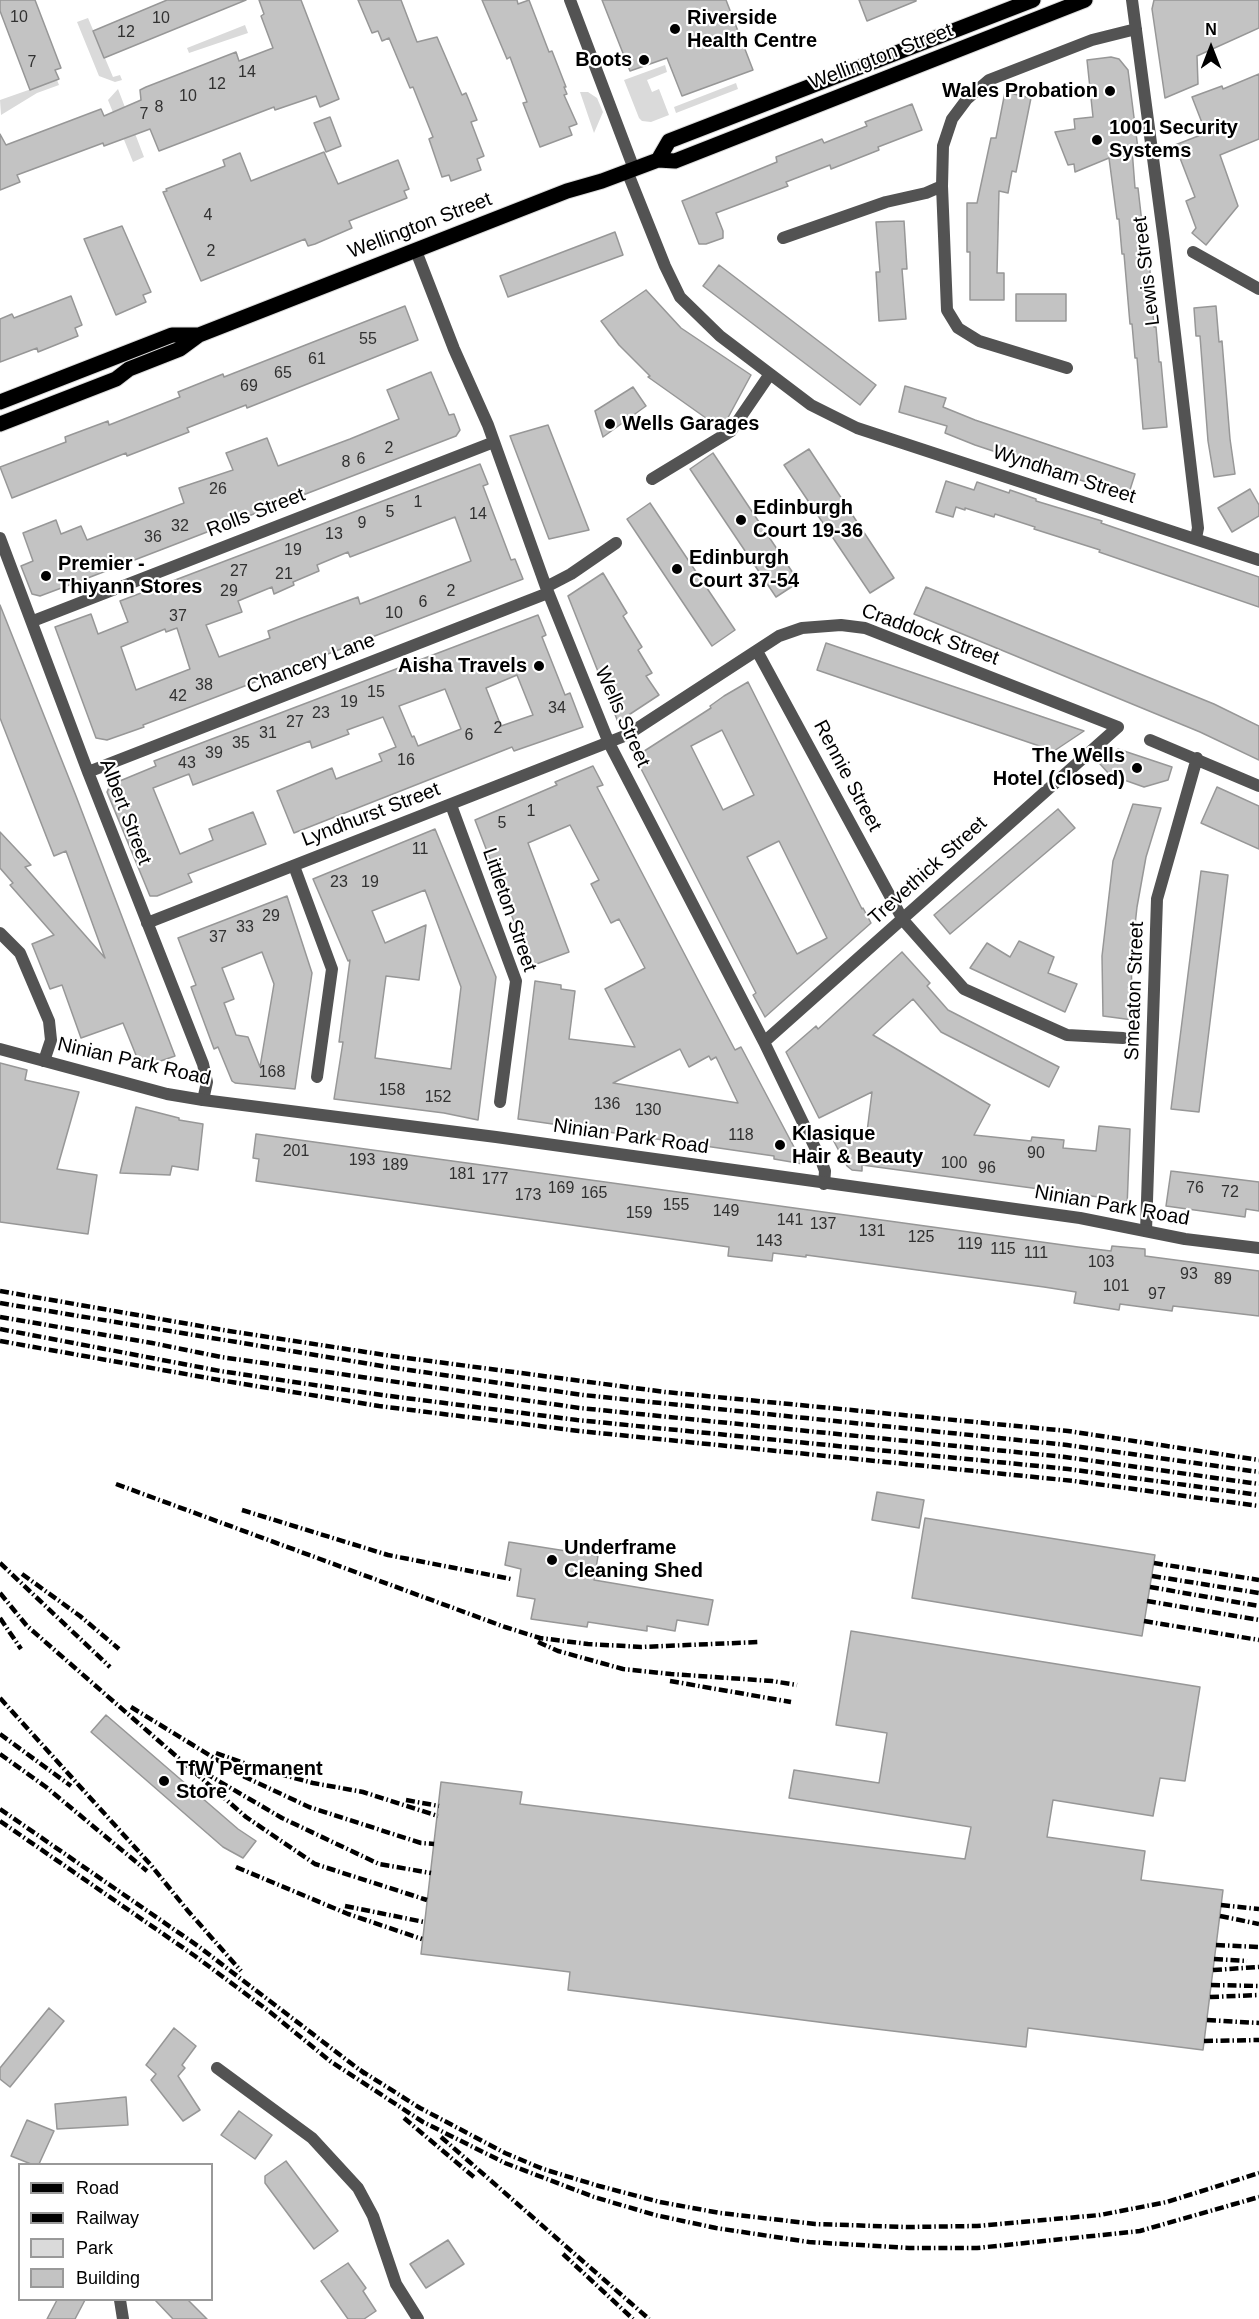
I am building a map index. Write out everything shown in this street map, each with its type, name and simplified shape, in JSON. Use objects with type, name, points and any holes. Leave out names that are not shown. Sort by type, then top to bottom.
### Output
[{"type":"main road","name":"Wellington Street","points":[[657,160],[669,141],[1033,0]]},
{"type":"main road","name":"Wellington Street","points":[[0,424],[116,379],[129,369],[180,349],[199,335],[567,191],[657,160],[675,161],[1085,0]]},
{"type":"main road","name":"Wellington Street","points":[[0,402],[172,335],[199,335]]},
{"type":"street","name":"Wyndham Street","points":[[570,0],[665,266],[680,297],[720,336],[811,405],[857,428],[1259,560]]},
{"type":"street","name":"Lewis Street","points":[[1132,0],[1198,528],[1196,538]]},
{"type":"street","points":[[1067,368],[979,341],[958,328],[948,310],[945,279],[943,146],[952,119],[967,99],[988,80],[1092,40],[1136,29]]},
{"type":"street","points":[[783,238],[886,202],[926,193],[942,186]]},
{"type":"street","name":"Wells Street","points":[[416,251],[454,349],[494,442],[547,590],[609,743],[764,1042],[821,1160],[825,1171],[824,1184]]},
{"type":"street","points":[[1193,252],[1259,289]]},
{"type":"street","points":[[652,479],[731,431],[770,374]]},
{"type":"street","name":"Rolls Street","points":[[33,621],[494,442]]},
{"type":"street","name":"Albert Street","points":[[0,538],[88,772],[206,1073],[203,1100]]},
{"type":"street","name":"Chancery Lane","points":[[88,772],[547,590],[616,543]]},
{"type":"street","name":"Craddock Street","points":[[609,743],[627,735],[779,636],[802,628],[841,625],[865,628],[1118,727]]},
{"type":"street","name":"Rennie Street","points":[[758,651],[903,920],[964,989],[1067,1035],[1123,1038]]},
{"type":"street","name":"Trevethick Street","points":[[764,1042],[1118,727]]},
{"type":"street","points":[[1150,740],[1259,786]]},
{"type":"street","name":"Lyndhurst Street","points":[[147,923],[609,743]]},
{"type":"street","name":"Smeaton Street","points":[[1146,1231],[1157,899],[1197,758]]},
{"type":"street","name":"Littleton Street","points":[[451,805],[516,981],[500,1102]]},
{"type":"street","points":[[294,866],[332,969],[317,1077]]},
{"type":"street","points":[[0,933],[20,953],[49,1021],[51,1040],[44,1061]]},
{"type":"street","name":"Ninian Park Road","points":[[0,1049],[167,1094],[203,1100],[496,1137],[1080,1218],[1185,1239],[1259,1248]]},
{"type":"street","points":[[217,2068],[312,2138],[358,2188],[373,2216],[396,2284],[417,2319]]},
{"type":"street","points":[[120,2301],[123,2319]]},
{"type":"green space","points":[[88,18],[113,77],[120,75],[122,80],[115,82],[99,76],[77,22]]},
{"type":"green space","points":[[245,25],[248,33],[189,53],[187,48]]},
{"type":"green space","points":[[665,65],[667,72],[647,80],[652,92],[659,89],[669,115],[651,122],[642,121],[624,80]]},
{"type":"green space","points":[[57,80],[59,85],[37,93],[1,115],[0,100]]},
{"type":"green space","points":[[736,83],[738,89],[676,113],[674,107]]},
{"type":"green space","points":[[118,89],[144,157],[133,162],[108,100]]},
{"type":"green space","points":[[580,92],[588,92],[597,98],[603,112],[594,133]]},
{"type":"building","points":[[0,0],[35,0],[61,68],[55,70],[59,79],[30,90],[0,11]]},
{"type":"building","points":[[167,0],[246,0],[104,58],[93,31]]},
{"type":"building","points":[[259,0],[301,0],[339,99],[320,107],[316,96],[275,110],[274,107],[159,151],[150,129],[104,146],[103,143],[17,175],[20,182],[0,190],[0,134],[6,145],[101,109],[104,116],[141,100],[140,90],[146,87],[236,52],[239,61],[273,48],[261,16],[264,14]]},
{"type":"building","points":[[358,0],[401,0],[417,42],[437,37],[462,95],[466,93],[477,120],[471,122],[484,156],[477,159],[481,170],[451,181],[449,175],[442,177],[429,139],[433,137],[413,87],[410,88],[389,38],[382,41],[378,31],[372,33]]},
{"type":"building","points":[[482,0],[517,0],[518,4],[529,0],[549,52],[552,51],[566,87],[564,87],[567,94],[564,95],[577,124],[569,127],[572,135],[540,147],[523,103],[527,102],[510,57],[507,59]]},
{"type":"building","name":"Riverside Health Centre","points":[[602,0],[726,0],[753,70],[682,96],[667,58],[630,71]]},
{"type":"building","points":[[859,0],[916,0],[916,1],[867,21]]},
{"type":"building","points":[[1154,0],[1259,0],[1259,28],[1197,56],[1198,84],[1165,98],[1152,9]]},
{"type":"building","points":[[1111,57],[1119,59],[1128,70],[1138,149],[1132,149],[1135,188],[1138,188],[1146,258],[1149,258],[1154,327],[1156,327],[1159,362],[1161,362],[1167,427],[1143,429],[1124,254],[1122,254],[1109,158],[1075,172],[1074,164],[1068,165],[1055,132],[1075,129],[1074,119],[1093,117],[1087,60]]},
{"type":"building","points":[[1259,74],[1259,139],[1220,155],[1238,206],[1206,245],[1192,233],[1196,228],[1186,201],[1195,197],[1175,145],[1206,133],[1192,97],[1222,86],[1223,89]]},
{"type":"building","points":[[1005,92],[1031,98],[1016,172],[1012,171],[1008,193],[999,191],[997,273],[1004,273],[1004,300],[970,300],[967,203],[977,203],[991,138],[996,138]]},
{"type":"building","points":[[912,104],[922,130],[831,169],[830,165],[786,182],[788,186],[716,213],[723,231],[723,238],[699,244],[682,201],[777,162],[776,157],[822,139],[824,143],[867,126],[865,122]]},
{"type":"building","points":[[330,117],[341,146],[326,152],[314,123]]},
{"type":"building","points":[[324,152],[338,184],[398,160],[409,189],[404,191],[407,198],[349,221],[352,228],[315,244],[308,246],[305,239],[201,281],[163,192],[225,166],[223,160],[240,153],[251,181]]},
{"type":"building","points":[[904,221],[907,269],[902,269],[906,319],[879,321],[876,272],[880,272],[876,222]]},
{"type":"building","points":[[122,226],[151,292],[143,295],[146,302],[116,315],[84,239]]},
{"type":"building","points":[[615,232],[623,255],[508,297],[500,276]]},
{"type":"building","points":[[719,265],[876,385],[860,405],[703,286]]},
{"type":"building","points":[[646,290],[681,328],[751,375],[724,425],[720,428],[648,377],[650,376],[619,345],[601,321]]},
{"type":"building","points":[[1016,294],[1066,294],[1066,321],[1016,321]]},
{"type":"building","points":[[71,296],[82,325],[75,328],[78,336],[38,352],[37,348],[0,362],[0,319],[12,314],[14,318]]},
{"type":"building","points":[[405,306],[418,340],[247,408],[246,405],[187,428],[189,432],[127,456],[126,453],[12,498],[0,467],[66,442],[65,437],[108,421],[109,425],[180,397],[178,392],[223,374],[224,377]]},
{"type":"building","points":[[1216,306],[1219,342],[1222,341],[1235,474],[1214,477],[1208,441],[1200,336],[1196,336],[1194,308]]},
{"type":"building","points":[[431,372],[449,415],[454,414],[460,430],[456,436],[40,596],[32,594],[21,566],[33,561],[23,533],[56,520],[61,534],[81,526],[87,540],[184,503],[179,488],[233,470],[226,453],[267,438],[278,466],[350,439],[399,419],[387,390]]},
{"type":"building","points":[[905,386],[946,398],[943,407],[975,420],[1135,474],[1128,496],[975,445],[945,433],[947,426],[899,412]]},
{"type":"building","name":"Wells Garages","points":[[633,387],[646,406],[603,437],[595,411]]},
{"type":"building","points":[[548,425],[589,530],[549,539],[510,436]]},
{"type":"building","points":[[809,449],[894,578],[870,593],[784,465]]},
{"type":"building","name":"Edinburgh Court 19-36","points":[[713,453],[799,582],[776,597],[690,469]]},
{"type":"building","points":[[480,464],[488,484],[483,486],[511,560],[515,559],[523,579],[107,740],[96,738],[55,627],[91,614],[98,634],[128,622],[120,601]],"holes":[[[455,517],[471,561],[360,604],[358,597],[299,619],[268,631],[270,638],[219,657],[206,625],[242,612],[238,601],[272,587],[274,594],[294,585],[293,582],[319,571],[317,565],[348,552],[350,557]],[[177,628],[190,669],[136,690],[121,647],[165,629],[166,632]]]},
{"type":"building","points":[[946,481],[974,490],[977,482],[1009,493],[1010,490],[1036,499],[1036,501],[1102,521],[1101,523],[1259,577],[1259,607],[995,514],[994,517],[956,507],[953,517],[936,512]]},
{"type":"building","points":[[1250,489],[1259,505],[1259,516],[1232,532],[1218,508]]},
{"type":"building","name":"Edinburgh Court 37-54","points":[[650,503],[735,630],[712,646],[627,519]]},
{"type":"building","points":[[603,573],[627,613],[623,616],[642,647],[638,650],[652,673],[646,676],[659,695],[618,722],[568,596]]},
{"type":"building","points":[[926,587],[1214,704],[1259,726],[1259,760],[1200,732],[914,614]]},
{"type":"building","points":[[0,605],[175,1056],[152,1064],[151,1061],[140,1065],[123,1023],[81,1038],[62,985],[50,989],[32,944],[54,935],[10,885],[13,883],[0,868],[0,832],[31,865],[25,867],[105,958],[66,851],[54,856],[0,718]]},
{"type":"building","points":[[538,615],[546,635],[542,637],[565,695],[570,693],[583,727],[514,751],[512,747],[294,833],[277,791],[332,768],[336,779],[382,761],[379,754],[396,747],[383,717],[347,730],[349,734],[312,748],[310,741],[193,785],[189,774],[153,788],[180,854],[213,840],[209,829],[253,812],[266,844],[188,874],[192,882],[157,896],[150,896],[107,792],[110,785],[156,766],[154,761]],"holes":[[[517,675],[533,715],[501,726],[486,688]],[[445,689],[461,729],[418,746],[399,706]]]},
{"type":"building","points":[[826,643],[1084,731],[1054,751],[817,670]]},
{"type":"building","points":[[748,682],[871,923],[765,1017],[753,995],[756,993],[635,757],[711,708],[710,706]],"holes":[[[722,730],[754,795],[723,810],[691,746]],[[779,841],[827,938],[797,954],[747,857]]]},
{"type":"building","name":"The Wells Hotel (closed)","points":[[1118,749],[1172,767],[1168,780],[1144,787],[1110,775],[1100,764]]},
{"type":"building","points":[[593,766],[603,785],[597,787],[697,978],[735,1050],[741,1047],[803,1164],[774,1159],[774,1156],[518,1119],[535,981],[561,985],[561,989],[575,991],[569,1039],[635,1047],[605,989],[645,968],[619,919],[611,923],[591,884],[599,880],[570,825],[528,843],[569,952],[531,966],[475,820],[557,785],[555,782]],"holes":[[[680,1049],[689,1067],[709,1056],[711,1060],[716,1057],[738,1103],[613,1083]]]},
{"type":"building","points":[[1217,787],[1259,806],[1259,849],[1201,823]]},
{"type":"building","points":[[1133,804],[1161,808],[1146,857],[1137,907],[1131,962],[1133,1020],[1103,1016],[1102,956],[1113,861]]},
{"type":"building","points":[[1058,809],[1075,828],[950,934],[934,915]]},
{"type":"building","points":[[435,829],[496,977],[478,1120],[444,1113],[334,1099],[343,1042],[339,1042],[350,960],[348,961],[313,879]],"holes":[[[425,890],[461,987],[451,1069],[375,1058],[386,976],[419,980],[426,925],[385,943],[372,911]]]},
{"type":"building","points":[[1201,871],[1228,875],[1199,1112],[1171,1109]]},
{"type":"building","points":[[287,896],[312,973],[295,1089],[232,1081],[218,1047],[214,1049],[191,987],[196,985],[178,938]],"holes":[[[262,952],[274,984],[260,1067],[248,1037],[236,1035],[224,1003],[234,999],[222,968]]]},
{"type":"building","points":[[1019,941],[1054,957],[1048,973],[1077,984],[1065,1012],[970,968],[987,943],[1010,957]]},
{"type":"building","points":[[902,952],[930,983],[927,986],[948,1010],[1059,1067],[1049,1087],[941,1032],[913,999],[873,1035],[990,1105],[974,1135],[1031,1141],[1032,1137],[1064,1140],[1063,1148],[1096,1151],[1099,1126],[1130,1129],[1127,1208],[1105,1204],[1106,1198],[862,1165],[862,1171],[852,1170],[847,1166],[831,1136],[866,1140],[872,1092],[819,1118],[786,1052],[816,1026],[818,1029]]},
{"type":"building","points":[[0,1063],[27,1070],[25,1080],[79,1092],[57,1169],[97,1175],[88,1234],[0,1222]]},
{"type":"building","points":[[136,1107],[179,1118],[179,1120],[203,1124],[198,1170],[172,1166],[170,1175],[120,1173]]},
{"type":"building","points":[[256,1134],[1078,1247],[1111,1251],[1112,1246],[1145,1249],[1145,1256],[1259,1271],[1259,1316],[1173,1306],[1172,1311],[1120,1304],[1119,1310],[1074,1303],[1076,1292],[1044,1287],[806,1255],[806,1257],[773,1253],[772,1261],[728,1256],[729,1247],[256,1181],[259,1159],[253,1158]]},
{"type":"building","points":[[1171,1171],[1259,1182],[1259,1211],[1246,1209],[1245,1217],[1166,1206]]},
{"type":"building","points":[[877,1492],[924,1500],[919,1528],[872,1520]]},
{"type":"building","points":[[925,1518],[1155,1555],[1142,1636],[912,1598]]},
{"type":"building","points":[[509,1542],[598,1556],[594,1580],[713,1600],[708,1625],[677,1620],[675,1631],[647,1626],[647,1631],[588,1622],[587,1627],[531,1619],[535,1599],[517,1596],[521,1569],[505,1565]]},
{"type":"building","points":[[851,1631],[1200,1687],[1185,1781],[1160,1778],[1153,1816],[1053,1800],[1047,1837],[1145,1851],[1141,1880],[1223,1890],[1203,2050],[1028,2028],[1026,2047],[834,2024],[568,1990],[570,1972],[421,1954],[441,1782],[522,1792],[520,1804],[965,1859],[971,1827],[789,1798],[794,1770],[879,1783],[887,1733],[836,1725]]},
{"type":"building","name":"TfW Permanent Store","points":[[106,1715],[238,1829],[256,1841],[243,1858],[223,1847],[91,1732]]},
{"type":"building","points":[[49,2008],[64,2021],[10,2087],[0,2079],[0,2068]]},
{"type":"building","points":[[174,2028],[196,2046],[182,2065],[185,2068],[178,2076],[200,2110],[183,2121],[151,2080],[156,2074],[146,2065]]},
{"type":"building","points":[[126,2097],[128,2125],[57,2129],[55,2104]]},
{"type":"building","points":[[239,2111],[272,2135],[255,2159],[221,2135]]},
{"type":"building","points":[[27,2120],[54,2131],[39,2163],[28,2163],[11,2156]]},
{"type":"building","points":[[286,2161],[338,2231],[314,2249],[265,2183],[265,2176]]},
{"type":"building","points":[[448,2240],[464,2264],[426,2288],[410,2264]]},
{"type":"building","points":[[348,2263],[366,2288],[363,2291],[376,2311],[364,2319],[348,2319],[321,2281]]},
{"type":"building","points":[[56,2301],[84,2301],[75,2319],[47,2319]]},
{"type":"building","points":[[156,2301],[189,2301],[207,2319],[173,2319]]},
{"type":"railway","points":[[0,1291],[229,1331],[392,1356],[665,1392],[1068,1431],[1259,1460]]},
{"type":"railway","points":[[0,1303],[388,1367],[583,1395],[1067,1445],[1259,1472]]},
{"type":"railway","points":[[0,1317],[221,1357],[580,1408],[1065,1457],[1259,1484]]},
{"type":"railway","points":[[0,1329],[220,1371],[382,1395],[577,1420],[1068,1469],[1259,1495]]},
{"type":"railway","points":[[0,1341],[379,1406],[579,1431],[1074,1481],[1259,1506]]},
{"type":"railway","points":[[116,1484],[540,1638],[641,1647],[759,1642]]},
{"type":"railway","points":[[242,1510],[388,1555],[511,1579]]},
{"type":"railway","points":[[0,1563],[110,1667]]},
{"type":"railway","points":[[1154,1563],[1259,1580]]},
{"type":"railway","points":[[22,1574],[80,1616],[119,1649]]},
{"type":"railway","points":[[1152,1576],[1259,1593]]},
{"type":"railway","points":[[1150,1587],[1259,1606]]},
{"type":"railway","points":[[0,1593],[27,1626],[246,1817],[315,1864],[427,1900]]},
{"type":"railway","points":[[1147,1601],[1259,1620]]},
{"type":"railway","points":[[0,1618],[21,1649]]},
{"type":"railway","points":[[1144,1621],[1259,1640]]},
{"type":"railway","points":[[538,1642],[558,1651],[623,1669],[797,1685]]},
{"type":"railway","points":[[670,1681],[791,1702]]},
{"type":"railway","points":[[0,1698],[150,1864],[241,1971]]},
{"type":"railway","points":[[131,1707],[245,1777],[309,1807],[421,1843],[434,1844]]},
{"type":"railway","points":[[0,1734],[71,1786]]},
{"type":"railway","points":[[216,1753],[258,1768],[313,1783],[363,1792],[438,1816]]},
{"type":"railway","points":[[0,1754],[46,1787],[147,1871]]},
{"type":"railway","points":[[205,1773],[282,1818],[379,1864],[431,1873]]},
{"type":"railway","points":[[406,1800],[439,1806]]},
{"type":"railway","points":[[0,1809],[198,1946],[365,2074]]},
{"type":"railway","points":[[0,1821],[195,1956],[270,2012],[330,2061],[423,2122],[505,2163],[594,2197],[655,2215],[716,2228],[809,2242],[909,2248],[977,2248],[1140,2231],[1259,2197]]},
{"type":"railway","points":[[236,1867],[348,1914],[422,1939]]},
{"type":"railway","points":[[1221,1905],[1259,1909]]},
{"type":"railway","points":[[345,1906],[424,1922]]},
{"type":"railway","points":[[1220,1916],[1259,1924]]},
{"type":"railway","points":[[1216,1945],[1259,1947]]},
{"type":"railway","points":[[1214,1959],[1247,1961]]},
{"type":"railway","points":[[1213,1970],[1259,1967]]},
{"type":"railway","points":[[1211,1985],[1259,1986]]},
{"type":"railway","points":[[1210,1997],[1259,1995]]},
{"type":"railway","points":[[1207,2020],[1259,2023]]},
{"type":"railway","points":[[1204,2041],[1259,2040]]},
{"type":"railway","points":[[360,2070],[420,2108],[505,2153],[543,2169],[660,2202],[720,2213],[815,2224],[906,2227],[977,2226],[1100,2215],[1167,2202],[1259,2173]]},
{"type":"railway","points":[[404,2118],[475,2178]]},
{"type":"railway","points":[[441,2137],[649,2319]]},
{"type":"railway","points":[[563,2254],[633,2319]]},
{"type":"place","name":"Riverside Health Centre","points":[[675,29]]},
{"type":"place","name":"Boots","points":[[644,60]]},
{"type":"place","name":"Wales Probation","points":[[1110,91]]},
{"type":"place","name":"1001 Security Systems","points":[[1097,140]]},
{"type":"place","name":"Wells Garages","points":[[610,424]]},
{"type":"place","name":"Edinburgh Court 19-36","points":[[741,520]]},
{"type":"place","name":"Edinburgh Court 37-54","points":[[677,569]]},
{"type":"place","name":"Premier - Thiyann Stores","points":[[46,576]]},
{"type":"place","name":"Aisha Travels","points":[[539,666]]},
{"type":"place","name":"The Wells Hotel (closed)","points":[[1137,768]]},
{"type":"place","name":"Klasique Hair & Beauty","points":[[780,1145]]},
{"type":"place","name":"Underframe Cleaning Shed","points":[[552,1560]]},
{"type":"place","name":"TfW Permanent Store","points":[[164,1781]]}]
